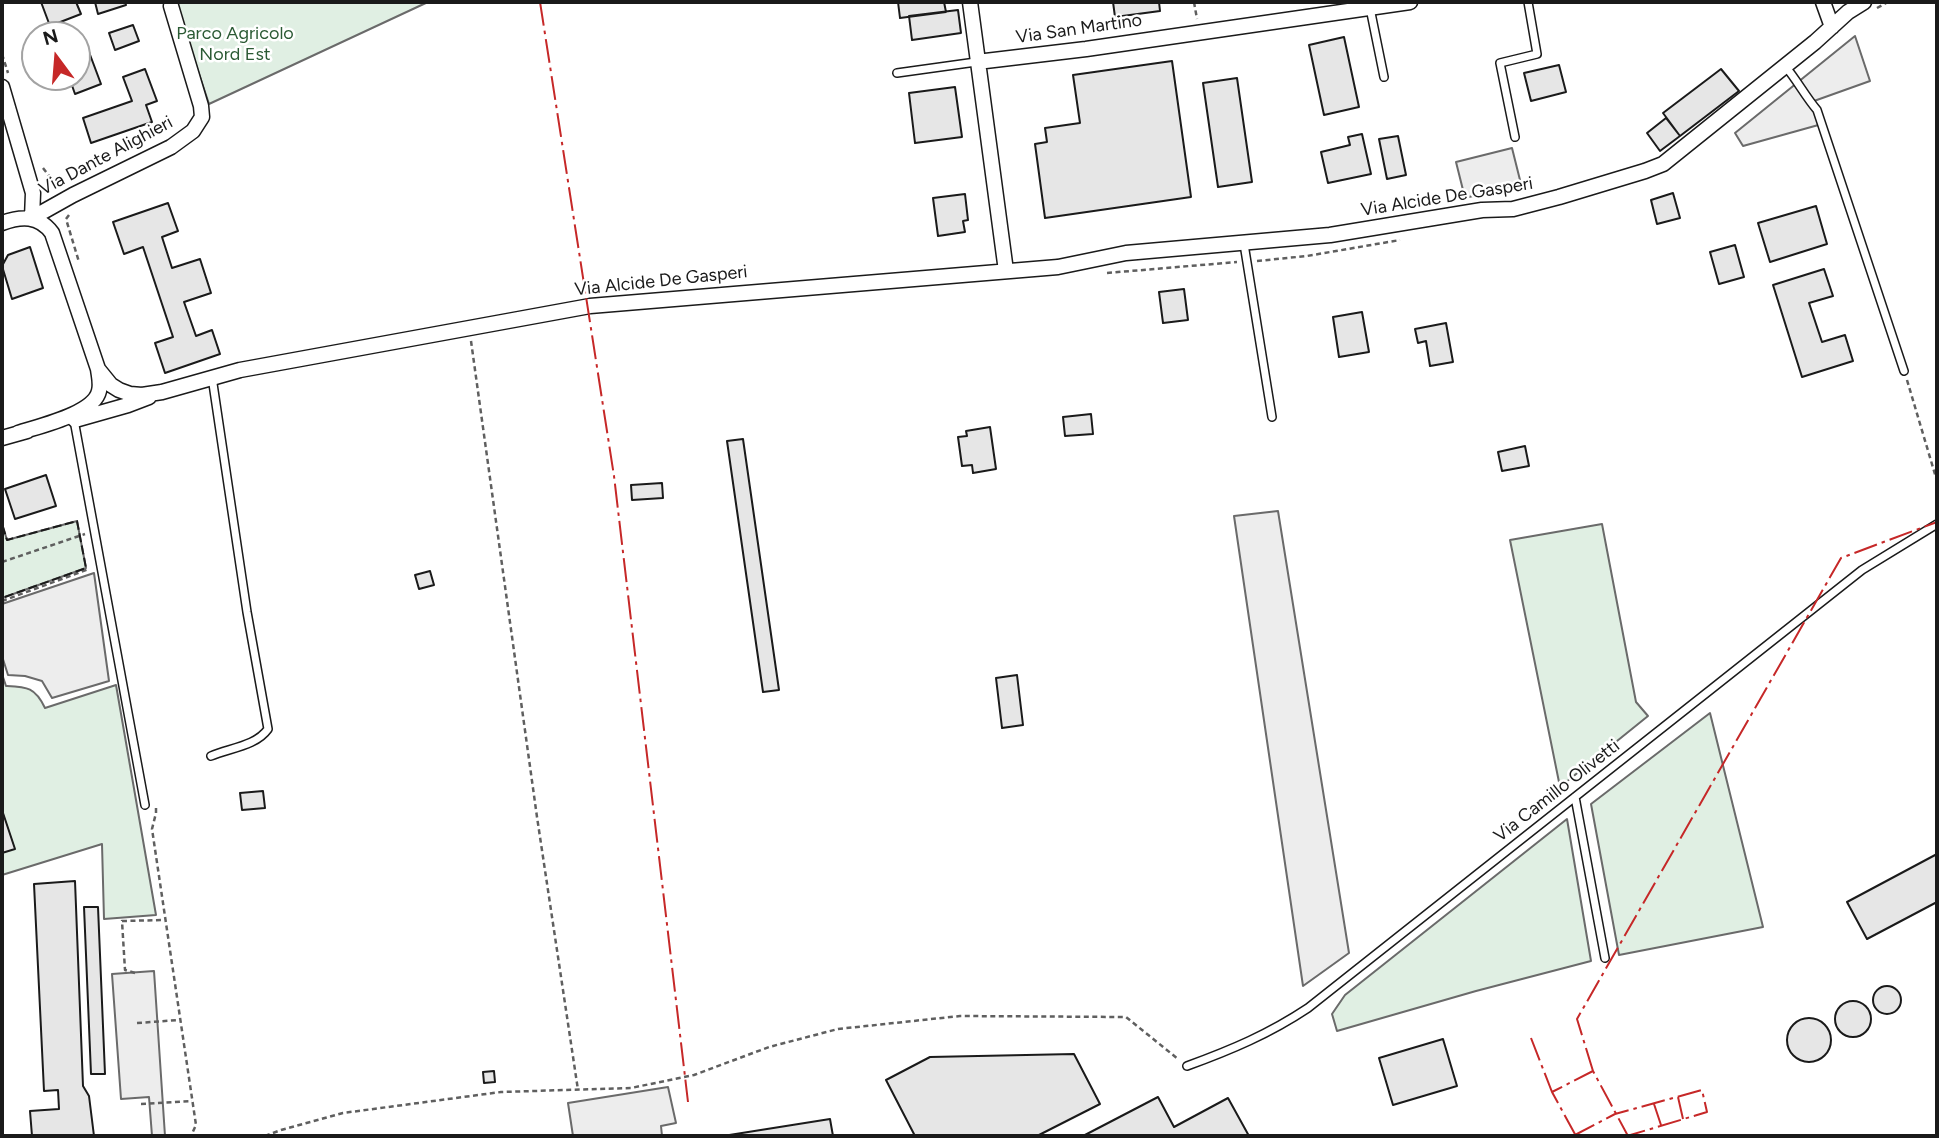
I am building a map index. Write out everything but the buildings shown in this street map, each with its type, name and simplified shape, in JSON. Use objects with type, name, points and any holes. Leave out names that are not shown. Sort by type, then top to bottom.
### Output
[{"type":"street","points":[[970,2],[1006,271]]},
{"type":"street","name":"Via San Martino","points":[[977,62],[1086,49],[1351,6],[1370,8],[1410,2]]},
{"type":"street","points":[[1823,2],[1832,27]]},
{"type":"street","name":"Via Alcide De Gasperi","points":[[97,369],[111,385],[124,393],[142,395],[240,370],[590,306],[1058,267],[1126,253],[1330,235],[1482,210],[1513,209],[1646,171],[1671,159],[1848,12],[1864,2]]},
{"type":"street","name":"Via Dante Alighieri","points":[[32,218],[171,147],[193,131],[202,117],[201,106],[171,6]]},
{"type":"street","points":[[6,81],[33,193],[32,218]]},
{"type":"street","name":"Via Dante Alighieri","points":[[2,223],[22,217],[32,218],[44,224],[52,233],[97,369],[100,388],[94,401],[85,408],[2,438]]},
{"type":"street","name":"Via Dante Alighieri","points":[[18,433],[128,405],[162,392]]},
{"type":"lane","points":[[1515,137],[1500,63],[1537,54],[1528,2]]},
{"type":"lane","points":[[1370,8],[1384,78]]},
{"type":"lane","name":"Via San Martino","points":[[897,73],[977,62]]},
{"type":"lane","points":[[1785,66],[1817,110],[1904,371]]},
{"type":"lane","points":[[1244,244],[1272,417]]},
{"type":"lane","points":[[211,756],[248,744],[263,736],[268,729],[247,612],[212,377]]},
{"type":"lane","points":[[74,420],[145,805]]},
{"type":"lane","name":"Via Camillo Olivetti","points":[[1187,1066],[1245,1044],[1308,1008],[1862,570],[1937,524]]},
{"type":"lane","points":[[1575,797],[1605,958]]},
{"type":"path","points":[[2,54],[6,81]]},
{"type":"path","points":[[41,166],[54,182],[69,184],[82,180],[86,189]]},
{"type":"path","points":[[73,210],[66,219],[79,262]]},
{"type":"path","points":[[471,341],[578,1090]]},
{"type":"path","points":[[1904,371],[1937,481]]},
{"type":"path","points":[[2,562],[94,532]]},
{"type":"path","points":[[2,601],[99,564]]},
{"type":"path","points":[[154,800],[156,813],[152,829],[196,1125],[191,1136]]},
{"type":"path","points":[[135,973],[125,970],[122,921],[166,919]]},
{"type":"path","points":[[265,1136],[343,1113],[501,1092],[631,1088],[694,1075],[769,1047],[838,1029],[960,1016],[1126,1017],[1187,1066]]},
{"type":"path","points":[[137,1023],[180,1020]]},
{"type":"path","points":[[141,1104],[192,1101]]},
{"type":"green space","name":"Parco Agricolo Nord Est","points":[[175,2],[428,2],[209,104]]},
{"type":"green space","points":[[77,521],[86,568],[2,598],[2,528],[7,540]]},
{"type":"green space","points":[[1602,524],[1636,702],[1648,716],[1560,787],[1510,540]]},
{"type":"green space","points":[[2,674],[6,686],[34,692],[45,708],[116,685],[156,915],[104,919],[102,844],[2,875]]},
{"type":"green space","points":[[1710,713],[1763,927],[1619,955],[1591,804]]},
{"type":"green space","points":[[1567,819],[1591,961],[1337,1031],[1332,1014],[1345,995]]},
{"type":"shaded area","points":[[1855,36],[1870,81],[1814,101],[1822,124],[1743,146],[1735,133]]},
{"type":"shaded area","points":[[1512,148],[1521,184],[1465,198],[1456,162]]},
{"type":"shaded area","points":[[1278,511],[1349,953],[1303,986],[1234,516]]},
{"type":"shaded area","points":[[94,573],[109,681],[52,698],[42,681],[8,675],[2,656],[2,604]]},
{"type":"shaded area","points":[[154,971],[165,1136],[152,1136],[149,1097],[121,1099],[112,974]]},
{"type":"shaded area","points":[[668,1087],[676,1123],[661,1126],[662,1136],[573,1136],[568,1103]]},
{"type":"fence","points":[[2,528],[7,540],[77,521],[86,568],[2,598]]},
{"type":"power","points":[[540,2],[614,476],[688,1102]]},
{"type":"power","points":[[1593,1071],[1577,1019],[1841,558],[1937,522]]},
{"type":"power","points":[[1531,1038],[1552,1092]]},
{"type":"power","points":[[1576,1136],[1552,1092],[1593,1071],[1628,1136]]},
{"type":"power","points":[[1573,1136],[1615,1114],[1702,1090],[1707,1112],[1627,1136]]},
{"type":"power","points":[[1678,1097],[1683,1119]]},
{"type":"power","points":[[1654,1104],[1661,1125]]}]
